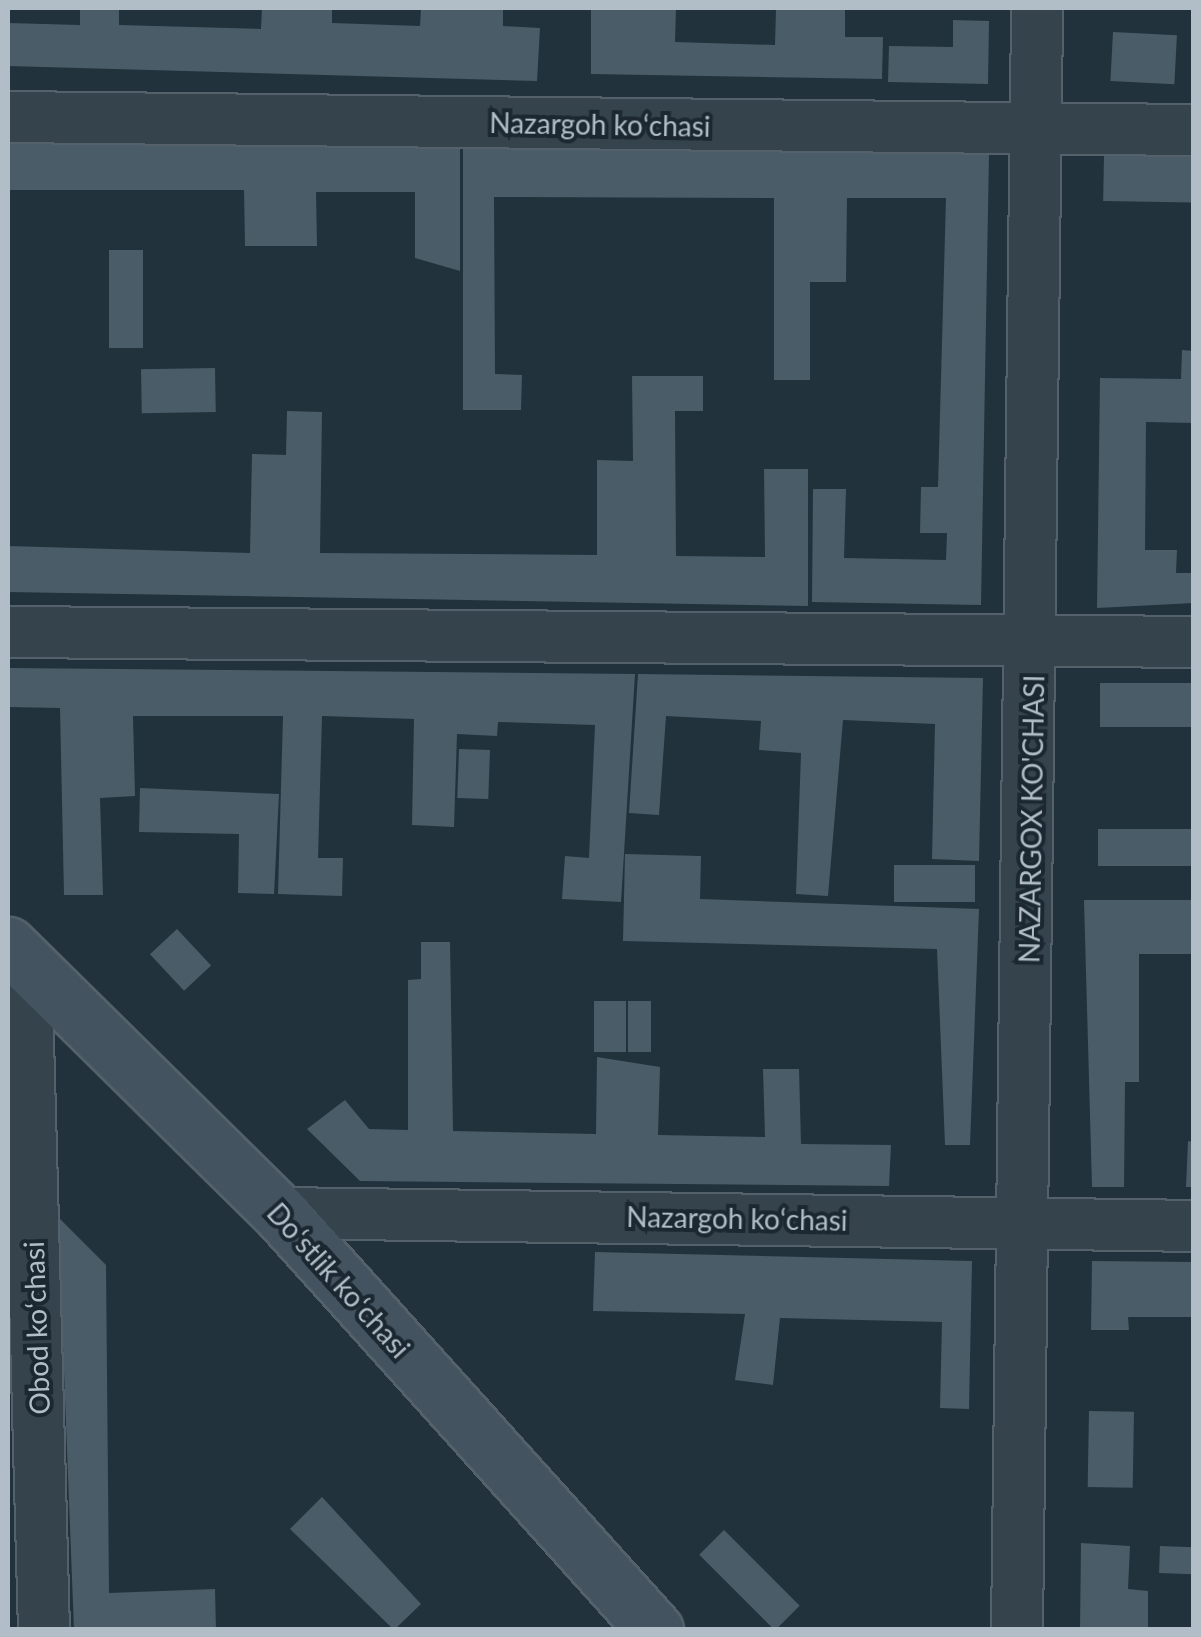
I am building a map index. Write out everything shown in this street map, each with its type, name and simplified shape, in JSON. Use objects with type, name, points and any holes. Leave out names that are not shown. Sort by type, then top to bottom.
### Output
[{"type":"street","name":"NAZARGOX KO'CHASI","points":[[1017,1630],[1034,643],[1037,8]]},
{"type":"street","name":"Nazargoh koʻchasi","points":[[8,117],[1194,130]]},
{"type":"street","points":[[8,632],[1194,642]]},
{"type":"street","name":"Doʻstlik koʻchasi","points":[[17,955],[280,1213],[655,1630]]},
{"type":"street","name":"Obod koʻchasi","points":[[17,955],[44,1630]]},
{"type":"street","name":"Nazargoh koʻchasi","points":[[280,1213],[1194,1226]]},
{"type":"building","points":[[80,8],[119,8],[119,25],[261,29],[262,8],[332,8],[332,23],[420,26],[421,8],[503,8],[503,26],[540,28],[537,81],[8,66],[8,23],[80,25]]},
{"type":"building","points":[[591,8],[676,8],[675,42],[775,45],[776,8],[845,8],[845,37],[883,37],[882,79],[591,74]]},
{"type":"building","points":[[953,20],[989,21],[988,84],[888,82],[889,46],[953,47]]},
{"type":"building","points":[[1113,32],[1177,35],[1174,84],[1110,81]]},
{"type":"building","points":[[8,141],[460,146],[460,271],[415,258],[415,192],[316,192],[317,246],[245,246],[244,190],[8,190]]},
{"type":"building","points":[[463,146],[989,153],[981,605],[812,602],[813,489],[846,489],[844,558],[946,560],[947,533],[920,533],[921,487],[938,487],[946,198],[847,198],[846,282],[810,282],[810,380],[774,380],[774,198],[494,197],[495,374],[522,375],[521,410],[463,410]]},
{"type":"building","points":[[1104,154],[1194,156],[1193,203],[1103,201]]},
{"type":"building","points":[[109,250],[143,250],[143,348],[109,348]]},
{"type":"building","points":[[1182,350],[1194,351],[1194,423],[1146,422],[1145,550],[1177,550],[1176,573],[1194,573],[1194,603],[1097,608],[1100,378],[1181,379]]},
{"type":"building","points":[[215,368],[216,412],[142,413],[141,369]]},
{"type":"building","points":[[632,376],[703,376],[703,411],[675,411],[676,556],[765,557],[764,469],[808,469],[808,606],[8,592],[8,546],[250,553],[252,454],[286,455],[287,411],[322,412],[320,553],[597,555],[597,460],[633,461]]},
{"type":"building","points":[[8,668],[635,674],[621,902],[562,899],[565,856],[589,858],[595,725],[498,722],[497,736],[457,734],[454,827],[412,825],[414,719],[322,716],[318,858],[343,858],[342,896],[278,894],[283,716],[133,716],[135,796],[100,798],[103,895],[64,895],[60,708],[8,707]]},
{"type":"building","points":[[638,674],[983,678],[979,861],[932,859],[935,724],[843,720],[828,896],[796,894],[801,753],[759,750],[761,721],[666,716],[659,815],[629,813]]},
{"type":"building","points":[[1100,683],[1194,683],[1194,727],[1100,727]]},
{"type":"building","points":[[459,749],[490,750],[488,799],[457,798]]},
{"type":"building","points":[[140,788],[279,794],[274,894],[238,893],[239,834],[139,832]]},
{"type":"building","points":[[1098,829],[1194,829],[1194,866],[1098,866]]},
{"type":"building","points":[[625,854],[701,856],[700,899],[979,909],[970,1145],[945,1145],[937,949],[623,941]]},
{"type":"building","points":[[894,865],[975,865],[975,902],[894,902]]},
{"type":"building","points":[[1084,900],[1194,900],[1194,954],[1139,954],[1139,1082],[1125,1082],[1124,1187],[1092,1187]]},
{"type":"building","points":[[177,929],[211,966],[184,991],[150,954]]},
{"type":"building","points":[[421,942],[450,942],[453,1131],[596,1134],[597,1057],[660,1067],[658,1135],[765,1137],[763,1069],[799,1069],[801,1144],[891,1145],[889,1186],[360,1181],[307,1129],[345,1100],[369,1129],[408,1130],[408,980],[421,979]]},
{"type":"building","points":[[594,1001],[626,1001],[626,1052],[594,1052]]},
{"type":"building","points":[[628,1001],[651,1001],[651,1052],[628,1052]]},
{"type":"building","points":[[1188,1141],[1194,1142],[1194,1187],[1186,1187]]},
{"type":"building","points":[[58,1217],[106,1265],[109,1593],[215,1589],[216,1630],[74,1630]]},
{"type":"building","points":[[595,1252],[972,1261],[969,1409],[940,1408],[942,1322],[780,1318],[773,1385],[735,1380],[745,1314],[593,1311]]},
{"type":"building","points":[[1092,1261],[1194,1262],[1194,1317],[1128,1317],[1129,1330],[1091,1330]]},
{"type":"building","points":[[1089,1411],[1134,1412],[1133,1488],[1088,1487]]},
{"type":"building","points":[[322,1497],[421,1604],[394,1630],[290,1529]]},
{"type":"building","points":[[724,1530],[800,1606],[775,1630],[699,1555]]},
{"type":"building","points":[[1081,1543],[1130,1546],[1128,1589],[1148,1591],[1148,1630],[1080,1630]]},
{"type":"building","points":[[1160,1546],[1194,1547],[1193,1574],[1159,1573]]}]
